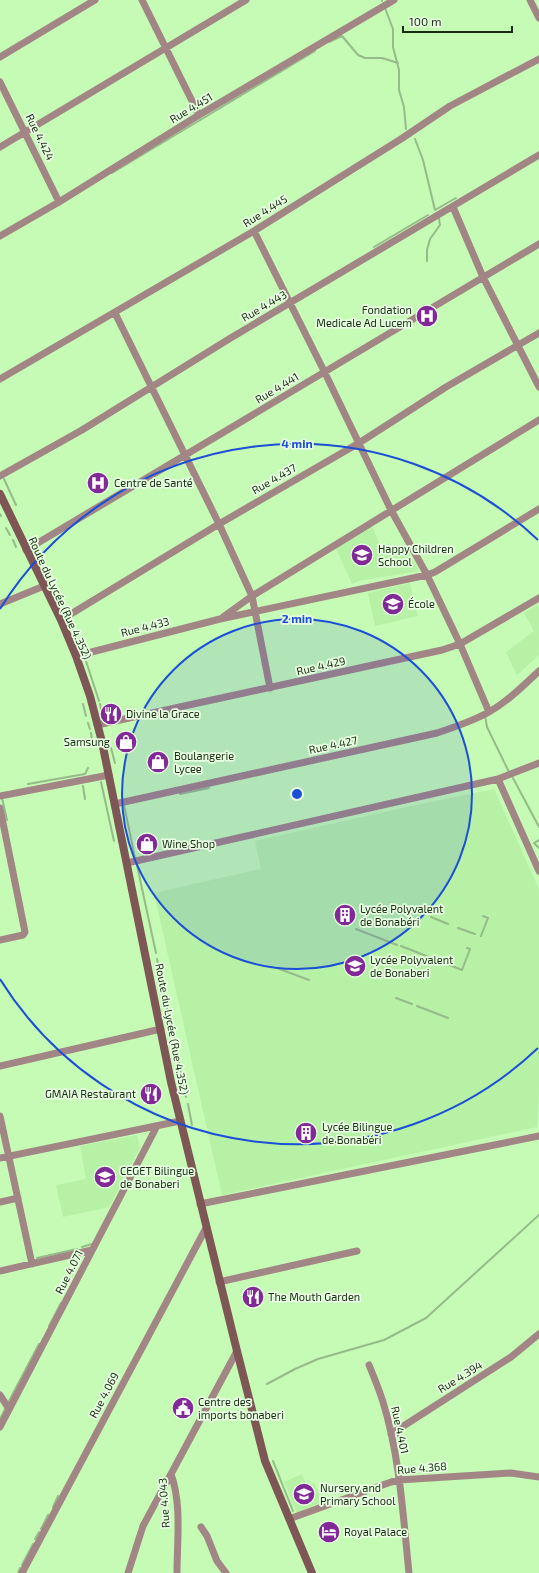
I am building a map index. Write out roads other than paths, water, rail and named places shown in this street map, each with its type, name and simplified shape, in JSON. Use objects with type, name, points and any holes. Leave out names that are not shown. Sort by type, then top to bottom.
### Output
[{"type":"main road","name":"Route du Lycée (Rue 4.352)","points":[[0,494],[61,620],[90,696],[128,863],[180,1122],[237,1351],[265,1461],[312,1573]]},
{"type":"street","points":[[0,57],[95,0]]},
{"type":"street","points":[[142,0],[199,115]]},
{"type":"street","points":[[0,147],[246,0]]},
{"type":"street","name":"Rue 4.451","points":[[0,236],[59,202],[199,115],[394,0]]},
{"type":"street","points":[[530,0],[539,18]]},
{"type":"street","name":"Rue 4.445","points":[[0,379],[254,232],[401,139],[450,106],[539,59]]},
{"type":"street","name":"Rue 4.424","points":[[0,82],[59,202]]},
{"type":"street","name":"Rue 4.443","points":[[0,476],[82,430],[229,339],[291,304],[539,155]]},
{"type":"street","points":[[452,207],[483,277],[539,387]]},
{"type":"street","points":[[254,232],[325,372],[391,510],[427,575],[460,644],[489,712]]},
{"type":"street","name":"Rue 4.441","points":[[26,550],[539,244]]},
{"type":"street","points":[[115,313],[219,524],[252,596],[270,688]]},
{"type":"street","name":"Rue 4.437","points":[[61,620],[219,524],[359,443],[446,387],[539,333]]},
{"type":"street","points":[[220,619],[252,596],[539,420]]},
{"type":"street","name":"Rue 4.433","points":[[76,656],[220,619],[427,575],[436,572],[539,509]]},
{"type":"street","points":[[0,604],[44,586]]},
{"type":"street","name":"Rue 4.429","points":[[97,725],[442,650],[460,644],[539,598]]},
{"type":"street","name":"Rue 4.427","points":[[115,804],[438,733],[489,712],[512,696],[539,671]]},
{"type":"street","points":[[128,863],[498,778],[539,763]]},
{"type":"street","points":[[0,796],[109,775]]},
{"type":"street","points":[[498,778],[539,871]]},
{"type":"street","points":[[0,808],[25,932],[23,935],[0,940]]},
{"type":"street","points":[[0,1066],[161,1029]]},
{"type":"street","points":[[0,1116],[32,1264]]},
{"type":"street","points":[[0,1158],[180,1122]]},
{"type":"street","name":"Rue 4.071","points":[[0,1427],[157,1126]]},
{"type":"street","points":[[200,1204],[539,1136]]},
{"type":"street","points":[[0,1202],[18,1198]]},
{"type":"street","name":"Rue 4.069","points":[[22,1573],[206,1228]]},
{"type":"street","points":[[0,1271],[92,1250]]},
{"type":"street","points":[[220,1282],[357,1251]]},
{"type":"street","name":"Rue 4.394","points":[[391,1434],[511,1357],[539,1334]]},
{"type":"street","name":"Rue 4.043","points":[[177,1573],[177,1504],[175,1486],[171,1474],[237,1351]]},
{"type":"street","name":"Rue 4.401","points":[[369,1365],[383,1402],[391,1434],[399,1480],[409,1573]]},
{"type":"street","points":[[0,1395],[9,1409]]},
{"type":"street","name":"Rue 4.368","points":[[289,1520],[399,1480],[511,1473],[539,1477]]},
{"type":"street","points":[[128,1573],[143,1526],[171,1474]]},
{"type":"street","points":[[201,1527],[207,1536],[217,1561],[226,1573]]},
{"type":"waterway","points":[[385,8],[393,29],[393,47],[399,70],[399,90],[404,107],[406,129]]},
{"type":"waterway","points":[[329,42],[342,36],[358,55],[365,58],[382,58],[398,63]]},
{"type":"waterway","points":[[112,173],[315,51]]},
{"type":"waterway","points":[[415,139],[423,160],[435,210],[456,198]]},
{"type":"waterway","points":[[374,247],[428,215]]},
{"type":"waterway","points":[[427,261],[427,250],[430,239],[440,225],[439,219]]},
{"type":"waterway","points":[[4,479],[16,505]]},
{"type":"waterway","points":[[6,528],[10,535]]},
{"type":"waterway","points":[[13,540],[16,547]]},
{"type":"waterway","points":[[68,618],[82,651]]},
{"type":"waterway","points":[[85,658],[99,701]]},
{"type":"waterway","points":[[83,704],[86,716]]},
{"type":"waterway","points":[[100,704],[103,719]]},
{"type":"waterway","points":[[485,716],[487,727],[509,772]]},
{"type":"waterway","points":[[88,723],[90,729]]},
{"type":"waterway","points":[[91,733],[93,746]]},
{"type":"waterway","points":[[111,748],[115,763]]},
{"type":"waterway","points":[[28,784],[85,774],[88,768]]},
{"type":"waterway","points":[[513,778],[539,827]]},
{"type":"waterway","points":[[101,782],[114,841]]},
{"type":"waterway","points":[[83,786],[85,799]]},
{"type":"waterway","points":[[180,794],[209,788]]},
{"type":"waterway","points":[[2,798],[7,820]]},
{"type":"waterway","points":[[124,805],[135,858]]},
{"type":"waterway","points":[[539,840],[534,843],[539,848]]},
{"type":"waterway","points":[[137,865],[141,884]]},
{"type":"waterway","points":[[141,884],[156,953]]},
{"type":"waterway","points":[[481,936],[488,918],[483,916]]},
{"type":"waterway","points":[[431,917],[448,924]]},
{"type":"waterway","points":[[458,928],[475,934]]},
{"type":"waterway","points":[[356,929],[397,945]]},
{"type":"waterway","points":[[401,946],[462,970],[470,949],[467,948]]},
{"type":"waterway","points":[[157,959],[165,997]]},
{"type":"waterway","points":[[277,968],[309,980]]},
{"type":"waterway","points":[[396,998],[412,1004]]},
{"type":"waterway","points":[[166,1003],[186,1097]]},
{"type":"waterway","points":[[417,1006],[448,1018]]},
{"type":"waterway","points":[[188,1104],[192,1125]]},
{"type":"waterway","points":[[267,1384],[318,1359],[384,1340],[426,1318],[539,1215]]},
{"type":"waterway","points":[[82,1247],[92,1244]]},
{"type":"waterway","points":[[37,1258],[77,1249]]},
{"type":"waterway","points":[[49,1326],[61,1303]]},
{"type":"waterway","points":[[9,1401],[39,1344]]},
{"type":"waterway","points":[[0,1419],[6,1407]]},
{"type":"waterway","points":[[273,1461],[293,1511]]},
{"type":"waterway","points":[[53,1507],[58,1496]]},
{"type":"waterway","points":[[41,1529],[48,1515]]},
{"type":"waterway","points":[[35,1539],[39,1532]]},
{"type":"waterway","points":[[22,1565],[33,1544]]},
{"type":"waterway","points":[[18,1573],[20,1568]]},
{"type":"place","name":"Fondation Medicale Ad Lucem","points":[[427,316]]},
{"type":"place","name":"Centre de Santé","points":[[98,483]]},
{"type":"place","name":"Happy Children School","points":[[362,555]]},
{"type":"place","name":"École","points":[[393,604]]},
{"type":"place","name":"Divine la Grace","points":[[111,714]]},
{"type":"place","name":"Samsung","points":[[126,742]]},
{"type":"place","name":"Boulangerie Lycee","points":[[158,762]]},
{"type":"place","name":"Wine Shop","points":[[147,844]]},
{"type":"place","name":"Lycée Polyvalent de Bonabéri","points":[[345,915]]},
{"type":"place","name":"Lycée Polyvalent de Bonaberi","points":[[355,966]]},
{"type":"place","name":"GMAIA Restaurant","points":[[151,1094]]},
{"type":"place","name":"Lycée Bilingue de Bonabéri","points":[[306,1133]]},
{"type":"place","name":"CEGET Bilingue de Bonaberi","points":[[105,1177]]},
{"type":"place","name":"The Mouth Garden","points":[[253,1297]]},
{"type":"place","name":"Centre des imports bonaberi","points":[[183,1408]]},
{"type":"place","name":"Nursery and Primary School","points":[[304,1494]]},
{"type":"place","name":"Royal Palace","points":[[329,1532]]}]
